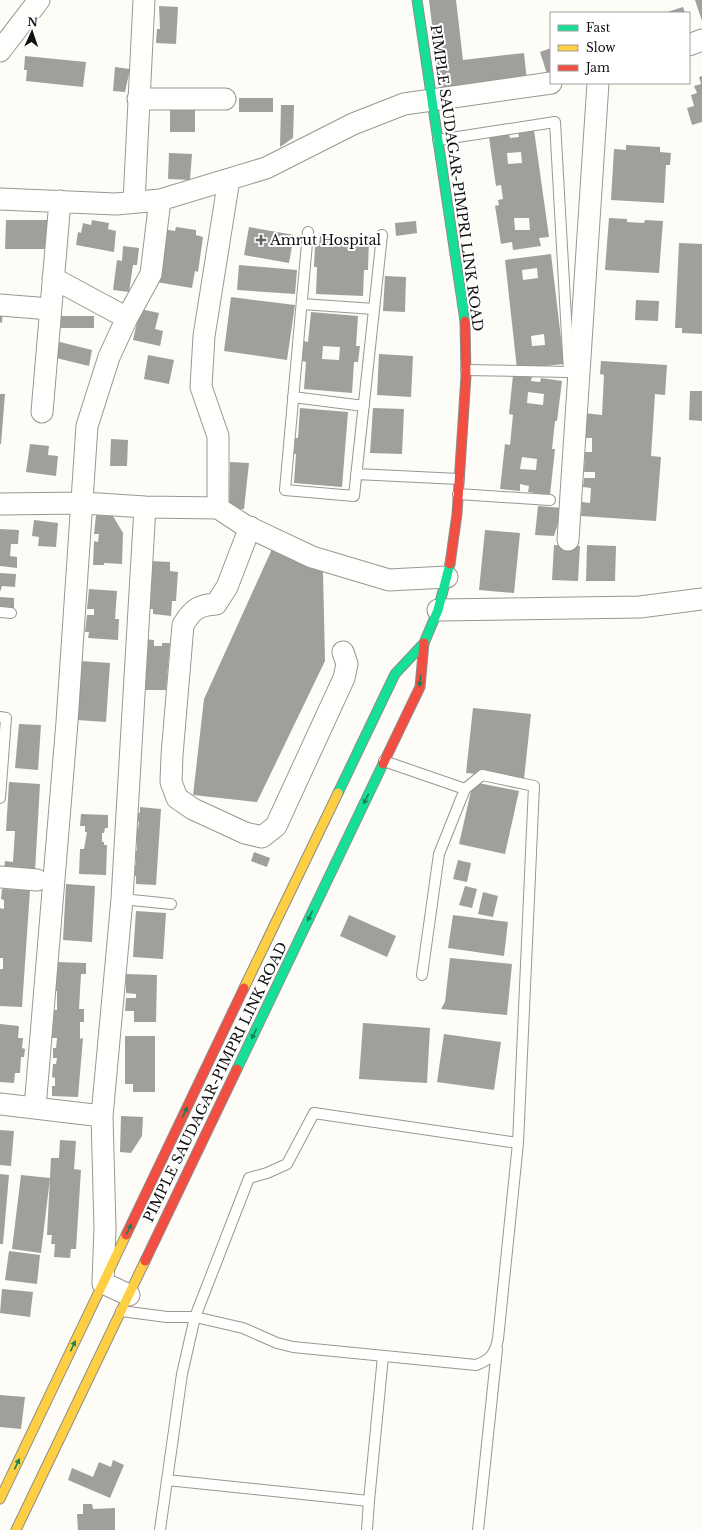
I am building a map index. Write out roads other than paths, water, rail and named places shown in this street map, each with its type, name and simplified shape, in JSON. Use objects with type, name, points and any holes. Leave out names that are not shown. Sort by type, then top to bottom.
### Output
[{"type":"street","points":[[0,51],[39,0]]},
{"type":"street","points":[[134,202],[144,0]]},
{"type":"street","name":"PIMPLE SAUDAGAR-PIMPRI LINK ROAD","points":[[16,1530],[420,687],[424,642],[438,610],[447,578],[453,548],[466,370],[466,331],[462,292],[431,100],[417,0]]},
{"type":"street","points":[[690,45],[702,40]]},
{"type":"street","points":[[0,199],[116,204],[160,200],[266,168],[353,124],[404,104],[550,83]]},
{"type":"street","points":[[568,540],[598,84]]},
{"type":"street","points":[[138,99],[225,99]]},
{"type":"street","points":[[218,508],[218,436],[201,387],[204,336],[229,179]]},
{"type":"street","points":[[35,1108],[83,503],[87,426],[109,357],[127,318],[152,274],[160,200]]},
{"type":"street","points":[[42,412],[60,201]]},
{"type":"street","points":[[54,278],[127,318]]},
{"type":"street","points":[[0,305],[50,309]]},
{"type":"street","points":[[0,504],[83,503],[145,507],[218,508],[250,527],[312,557],[389,580],[447,578]]},
{"type":"street","points":[[125,1302],[103,1283],[104,1228],[102,1116],[122,899],[145,507]]},
{"type":"street","points":[[250,527],[227,587],[216,604],[205,605],[190,612],[183,625],[171,782],[177,798],[193,809],[245,833],[262,837],[276,826],[344,678],[347,664],[344,652]]},
{"type":"street","points":[[438,610],[640,606],[702,599]]},
{"type":"street","name":"PIMPLE SAUDAGAR-PIMPRI LINK ROAD","points":[[0,1499],[395,674],[424,642]]},
{"type":"street","points":[[0,877],[37,880]]},
{"type":"street","points":[[0,1104],[102,1116]]},
{"type":"lane","points":[[438,140],[555,122],[569,372],[466,370]]},
{"type":"lane","points":[[308,232],[285,490],[354,496],[382,235]]},
{"type":"lane","points":[[302,304],[374,310]]},
{"type":"lane","points":[[293,397],[364,406]]},
{"type":"lane","points":[[356,474],[459,479]]},
{"type":"lane","points":[[458,494],[550,500]]},
{"type":"lane","points":[[0,612],[11,613]]},
{"type":"lane","points":[[0,717],[6,718],[0,798]]},
{"type":"lane","points":[[384,761],[465,789]]},
{"type":"lane","points":[[422,975],[439,854],[465,789],[482,775],[534,786],[518,1143],[478,1530]]},
{"type":"lane","points":[[122,899],[171,904]]},
{"type":"lane","points":[[160,1530],[182,1374],[195,1317],[249,1178],[287,1164],[314,1113],[518,1143]]},
{"type":"lane","points":[[125,1302],[168,1317],[195,1317],[243,1328],[277,1343],[293,1347],[383,1356],[476,1365],[488,1361],[496,1351],[498,1339]]},
{"type":"lane","points":[[367,1530],[383,1356]]},
{"type":"lane","points":[[167,1480],[369,1501]]},
{"type":"place","name":"Amrut Hospital","points":[[261,240]]}]
